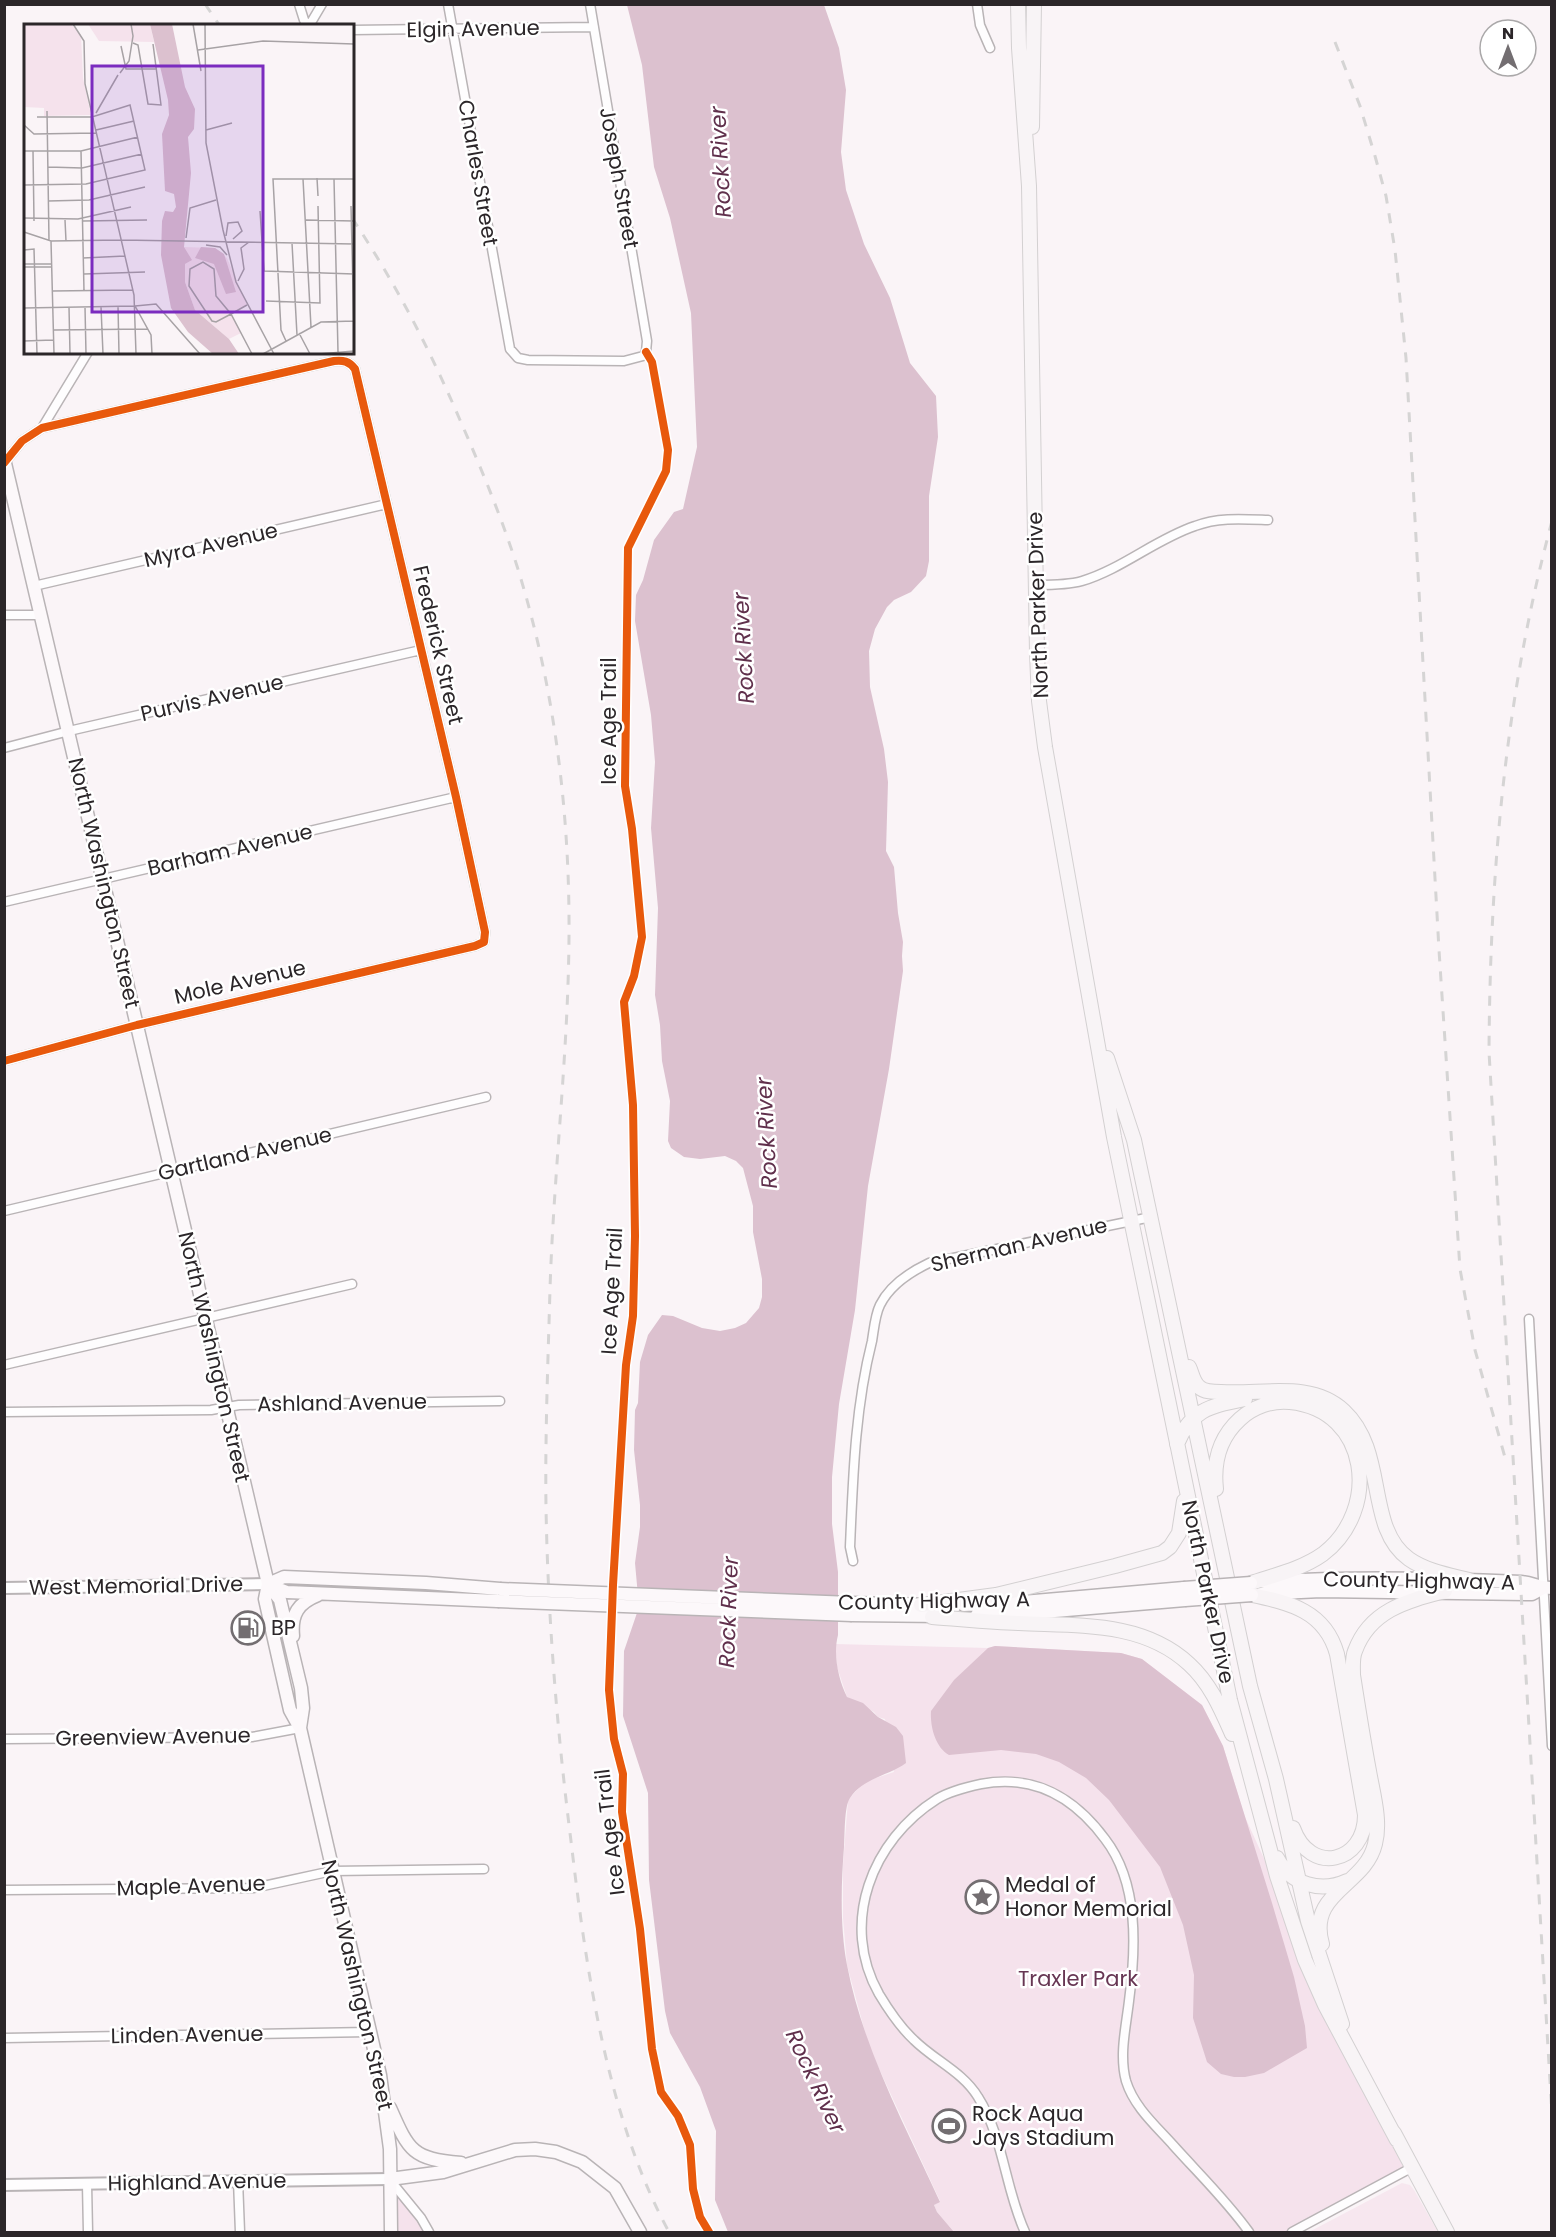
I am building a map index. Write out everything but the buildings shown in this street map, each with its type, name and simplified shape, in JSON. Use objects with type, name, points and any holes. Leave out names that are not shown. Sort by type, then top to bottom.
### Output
[{"type":"main road","name":"North Parker Drive","points":[[1018,4],[1029,186],[1037,653],[1041,712],[1094,1019],[1131,1220],[1230,1700],[1277,1876],[1305,1960],[1325,2006],[1397,2140]]},
{"type":"main road","name":"North Parker Drive","points":[[1029,186],[1034,4]]},
{"type":"main road","name":"North Washington Street","points":[[5,462],[268,1584],[280,1600],[296,1667],[303,1708],[300,1728]]},
{"type":"main road","name":"North Parker Drive","points":[[1094,1019],[1131,1130],[1250,1686],[1276,1779],[1308,1921],[1347,2040],[1411,2168],[1447,2232]]},
{"type":"main road","points":[[1173,1323],[1195,1382],[1201,1389],[1234,1393],[1296,1391],[1311,1394],[1344,1411],[1364,1439],[1371,1457],[1385,1526],[1398,1548],[1407,1558],[1421,1566],[1469,1580]]},
{"type":"main road","points":[[1177,1444],[1184,1428],[1192,1418],[1224,1403],[1274,1392]]},
{"type":"main road","points":[[1221,1542],[1214,1476],[1224,1436],[1232,1426],[1245,1414],[1258,1407],[1286,1401],[1313,1407],[1336,1422],[1352,1442],[1359,1469],[1358,1497],[1350,1522],[1334,1545],[1313,1561],[1251,1589]]},
{"type":"main road","points":[[921,1605],[996,1595],[1162,1553],[1170,1547],[1179,1533],[1186,1487]]},
{"type":"main road","name":"West Memorial Drive","points":[[268,1584],[284,1577],[426,1583],[499,1595]]},
{"type":"main road","name":"County Highway A","points":[[852,1609],[1184,1594],[1365,1578],[1533,1583],[1547,1588]]},
{"type":"main road","name":"North Washington Street","points":[[268,1584],[265,1599],[290,1710],[300,1728],[383,2093],[390,2148],[392,2232]]},
{"type":"main road","name":"West Memorial Drive","points":[[268,1584],[287,1593],[499,1595]]},
{"type":"main road","name":"County Highway A","points":[[1251,1589],[1532,1594],[1547,1588]]},
{"type":"main road","points":[[1251,1589],[1314,1617],[1326,1630],[1334,1645],[1365,1815],[1363,1834],[1355,1847],[1342,1856],[1326,1858],[1318,1857],[1303,1848],[1296,1837],[1276,1779]]},
{"type":"main road","points":[[1327,1976],[1319,1935],[1323,1909],[1371,1856],[1376,1843],[1375,1808],[1353,1675],[1354,1653],[1363,1635],[1378,1617],[1396,1606],[1445,1592]]},
{"type":"main road","points":[[296,1667],[292,1628],[295,1610],[309,1599],[322,1593]]},
{"type":"main road","name":"County Highway A","points":[[499,1595],[852,1609],[932,1617],[1019,1614],[1184,1594]]},
{"type":"main road","points":[[932,1617],[1104,1627],[1131,1632],[1159,1644],[1176,1653],[1190,1665],[1209,1688],[1248,1768]]},
{"type":"main road","points":[[1268,1840],[1282,1868],[1299,1881],[1308,1885],[1329,1887],[1350,1880]]},
{"type":"main road","points":[[383,2093],[401,2133],[414,2152],[439,2161],[470,2163]]},
{"type":"main road","points":[[390,2179],[443,2172],[515,2150],[535,2148],[556,2152],[582,2162],[615,2188],[640,2232]]},
{"type":"street","points":[[299,4],[307,24]]},
{"type":"street","points":[[309,24],[322,4]]},
{"type":"street","name":"Charles Street","points":[[448,4],[508,342]]},
{"type":"street","name":"Joseph Street","points":[[508,342],[510,349],[518,358],[528,360],[624,361],[639,358],[646,352],[645,329],[590,4]]},
{"type":"street","points":[[977,4],[980,25],[990,48]]},
{"type":"street","name":"Elgin Avenue","points":[[354,30],[594,27]]},
{"type":"street","points":[[5,462],[22,441],[42,428],[87,354]]},
{"type":"street","name":"Frederick Street","points":[[42,428],[334,361],[346,361],[355,369],[456,797],[485,932],[484,942]]},
{"type":"street","name":"Myra Avenue","points":[[34,586],[387,504]]},
{"type":"street","points":[[1036,585],[1081,581],[1102,573],[1194,526],[1217,520],[1268,520]]},
{"type":"street","points":[[4,615],[41,615]]},
{"type":"street","name":"Purvis Avenue","points":[[4,748],[421,650]]},
{"type":"street","name":"Barham Avenue","points":[[4,902],[456,797]]},
{"type":"street","name":"Mole Avenue","points":[[4,1061],[137,1025],[484,942]]},
{"type":"street","name":"Gartland Avenue","points":[[4,1211],[486,1097]]},
{"type":"street","name":"Sherman Avenue","points":[[854,1561],[850,1547],[854,1450],[864,1372],[880,1305],[894,1287],[910,1272],[929,1263],[1151,1217]]},
{"type":"street","points":[[4,1365],[352,1284]]},
{"type":"street","points":[[1529,1318],[1547,1588],[1551,1746]]},
{"type":"street","name":"Ashland Avenue","points":[[4,1412],[211,1410],[239,1405],[500,1401]]},
{"type":"street","name":"West Memorial Drive","points":[[4,1588],[268,1584]]},
{"type":"street","name":"Greenview Avenue","points":[[4,1739],[252,1737],[300,1728]]},
{"type":"street","points":[[1025,2232],[1010,2192],[998,2143],[987,2111],[970,2086],[914,2041],[879,1993],[865,1953],[862,1925],[864,1901],[873,1873],[888,1844],[903,1827],[939,1797],[969,1787],[1007,1782],[1038,1786],[1071,1804],[1107,1840],[1128,1892],[1133,1923],[1131,1987],[1123,2062],[1127,2084],[1145,2114],[1226,2202],[1249,2232]]},
{"type":"street","name":"Maple Avenue","points":[[4,1890],[254,1888],[332,1871],[484,1869]]},
{"type":"street","name":"Linden Avenue","points":[[4,2038],[369,2032]]},
{"type":"street","points":[[1292,2232],[1411,2168]]},
{"type":"street","points":[[390,2179],[421,2218],[429,2232]]},
{"type":"street","name":"Highland Avenue","points":[[4,2185],[390,2179]]},
{"type":"street","points":[[238,2180],[240,2232]]},
{"type":"street","points":[[87,2184],[88,2232]]},
{"type":"shaded area","points":[[1402,2183],[1410,2185],[1414,2190],[1438,2232],[1309,2232]]},
{"type":"green space","name":"Traxler Park","points":[[835,1644],[988,1648],[995,1646],[1121,1653],[1142,1659],[1202,1705],[1223,1746],[1245,1817],[1411,2168],[1292,2232],[954,2232],[937,2212],[934,2205],[940,2201],[869,2047],[847,1965],[843,1918],[843,1865],[848,1800],[864,1782],[894,1772],[885,1719],[847,1697],[837,1667]]},
{"type":"green space","points":[[390,2179],[429,2232],[391,2232]]},
{"type":"water","name":"Rock River","points":[[627,5],[824,5],[839,48],[846,90],[841,152],[846,190],[864,244],[890,298],[910,363],[936,396],[938,437],[929,496],[929,561],[926,576],[911,592],[894,600],[887,607],[875,629],[869,651],[870,687],[884,749],[888,782],[886,851],[894,867],[903,942],[903,971],[889,1069],[868,1186],[855,1310],[839,1404],[832,1477],[832,1524],[838,1572],[836,1658],[841,1682],[847,1697],[863,1703],[878,1717],[896,1727],[903,1736],[906,1763],[862,1786],[855,1791],[848,1802],[842,1891],[843,1936],[847,1965],[863,2027],[874,2057],[940,2202],[934,2205],[937,2212],[954,2232],[728,2232],[715,2200],[716,2131],[700,2087],[670,2033],[665,2011],[649,1880],[648,1793],[623,1716],[624,1651],[639,1607],[635,1563],[640,1527],[640,1505],[634,1450],[640,1362],[648,1335],[662,1315],[673,1316],[702,1328],[720,1331],[746,1323],[759,1308],[762,1297],[762,1279],[753,1232],[753,1206],[743,1168],[736,1161],[725,1156],[700,1159],[684,1157],[671,1148],[668,1141],[670,1101],[662,1061],[660,1025],[655,995],[658,908],[651,828],[655,762],[651,715],[635,621],[636,595],[643,580],[654,540],[674,512],[683,509],[697,447],[691,313],[670,218],[654,167],[642,65]]},
{"type":"water","points":[[995,1646],[1121,1653],[1142,1659],[1202,1705],[1223,1746],[1272,1903],[1294,1977],[1305,2026],[1307,2048],[1264,2073],[1245,2077],[1221,2074],[1207,2062],[1193,2018],[1194,1975],[1183,1925],[1160,1867],[1109,1800],[1086,1778],[1059,1762],[1036,1754],[1001,1750],[949,1755],[940,1747],[931,1723],[931,1711],[954,1680],[988,1648]]},
{"type":"railway","points":[[205,4],[219,24]]},
{"type":"railway","points":[[1335,42],[1360,106],[1375,156],[1386,196],[1395,250],[1406,358],[1439,950],[1460,1269],[1475,1350],[1506,1461]]},
{"type":"railway","points":[[354,221],[383,267],[424,342],[476,456],[511,547],[529,608],[540,651],[556,738],[568,871],[569,962],[552,1242],[546,1426],[547,1550],[554,1674],[561,1758],[577,1890],[602,2042],[630,2141],[648,2188],[669,2232]]},
{"type":"railway","points":[[1552,521],[1522,652],[1503,785],[1493,918],[1489,1052],[1552,2115]]},
{"type":"cycle path","name":"Ice Age Trail","points":[[646,352],[652,362],[668,450],[666,471],[628,548],[625,786],[632,829],[642,937],[634,976],[624,1002],[633,1105],[635,1236],[633,1316],[626,1365],[609,1690],[614,1739],[623,1774],[622,1812],[640,1929],[652,2049],[661,2092],[678,2116],[690,2145],[693,2189],[700,2217],[709,2232]]},
{"type":"cycle path","points":[[4,463],[22,441],[42,428],[334,361],[346,362],[353,366],[456,797],[485,932],[484,942],[475,946],[137,1025],[4,1061]]},
{"type":"place","name":"BP","points":[[248,1628]]},
{"type":"place","name":"Medal of Honor Memorial","points":[[982,1897]]},
{"type":"place","name":"Rock Aqua Jays Stadium","points":[[949,2126]]}]
